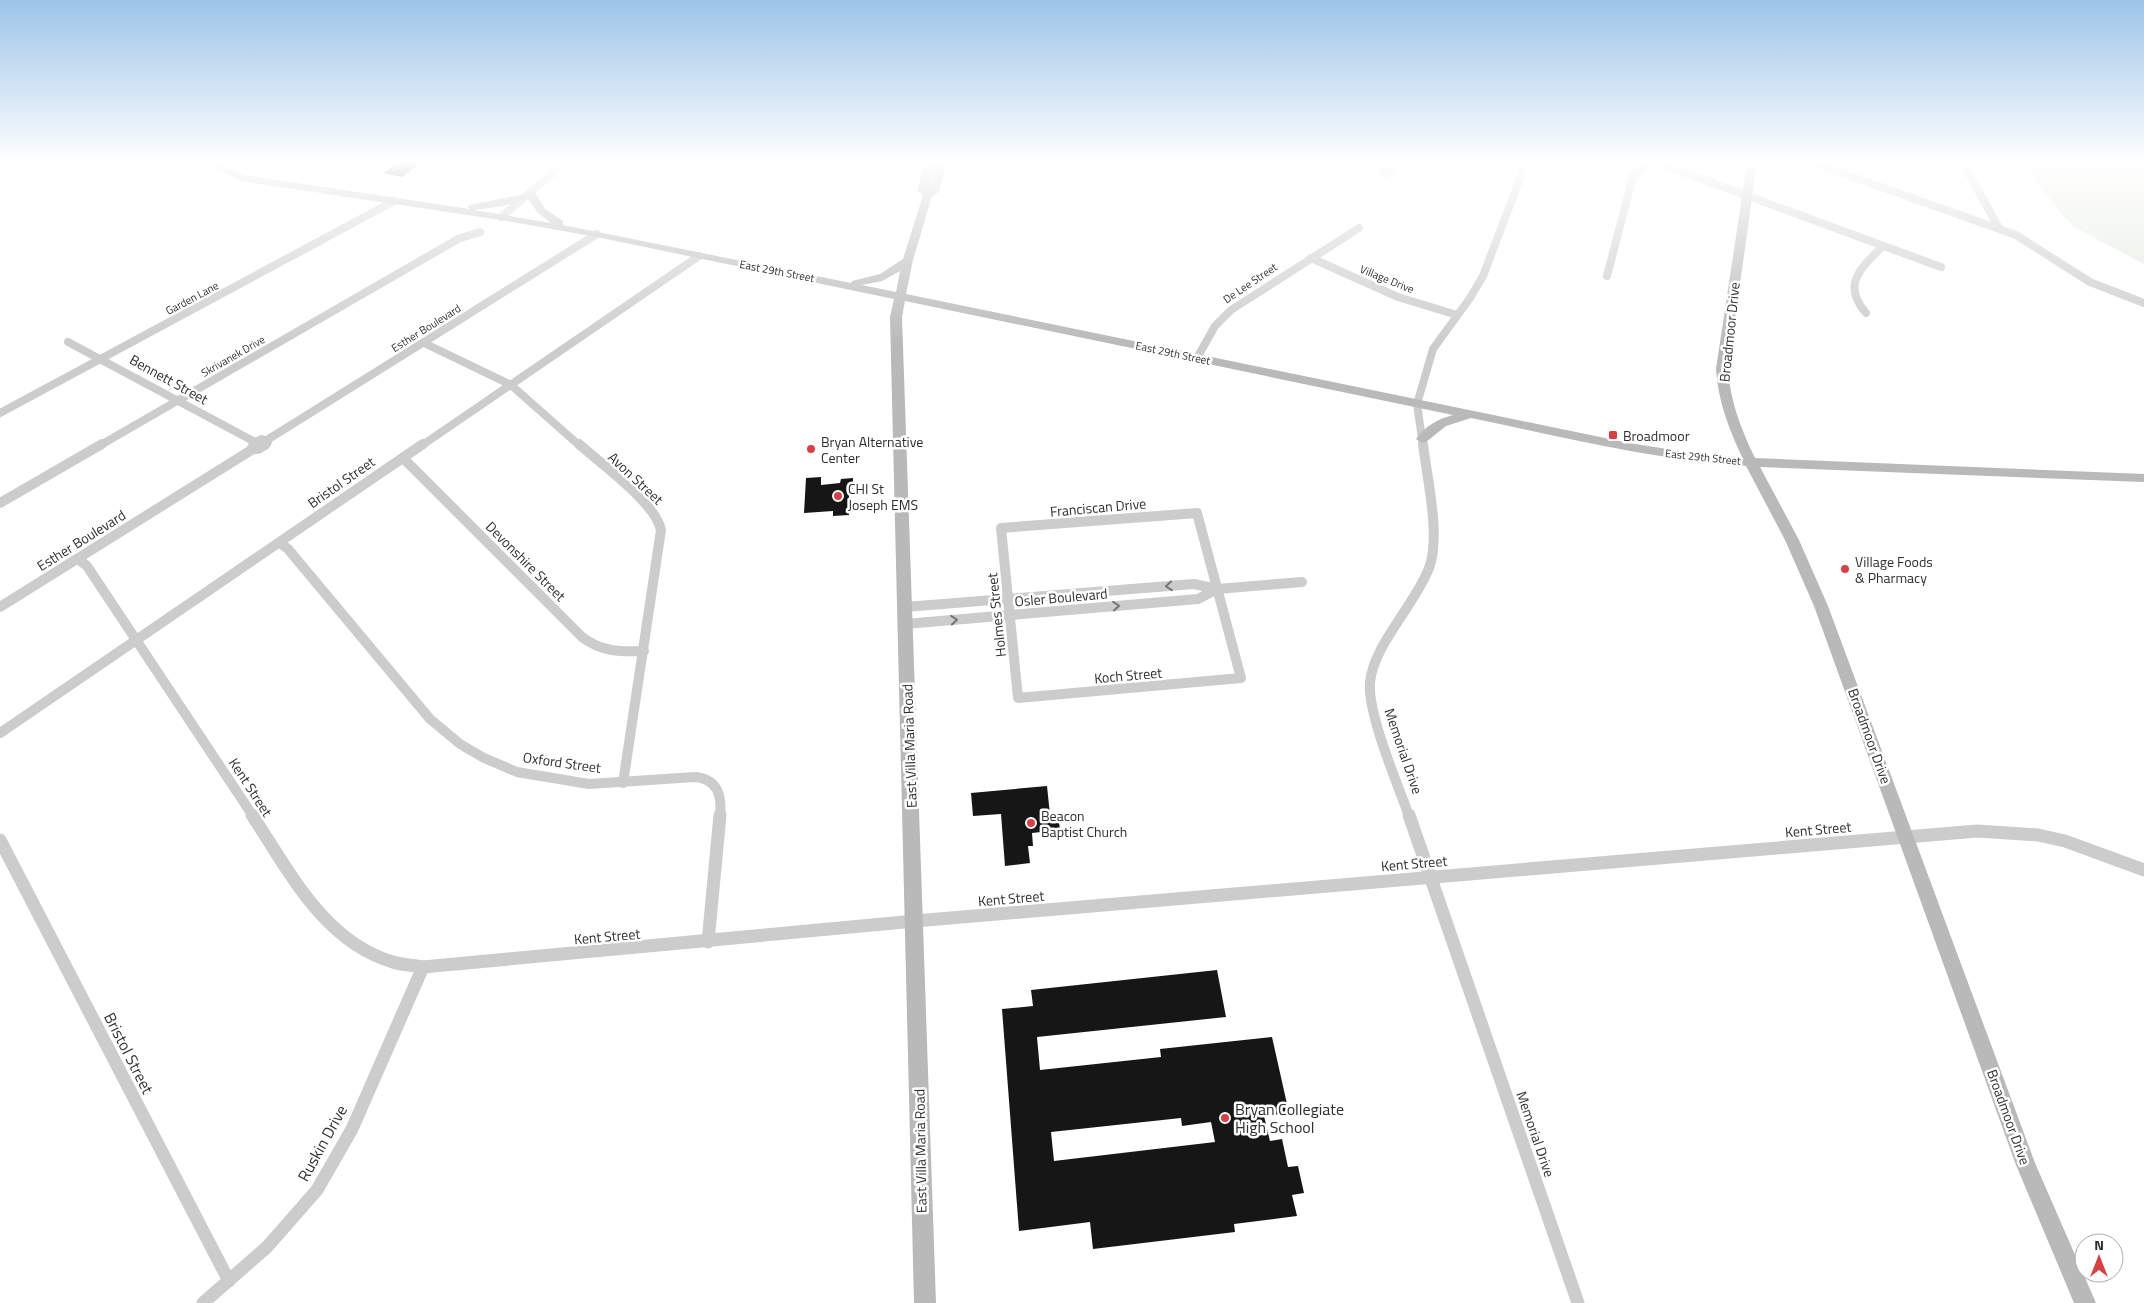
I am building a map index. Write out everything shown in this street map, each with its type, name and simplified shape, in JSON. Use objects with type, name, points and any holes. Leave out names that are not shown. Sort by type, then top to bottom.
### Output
[{"type":"main road","name":"East 29th Street","points":[[538,224],[843,284],[1629,448],[1705,459],[1752,462],[2144,478]]},
{"type":"main road","points":[[561,224],[572,230]]},
{"type":"main road","name":"East Villa Maria Road","points":[[919,224],[908,260],[896,317],[925,1303]]},
{"type":"main road","name":"Broadmoor Drive","points":[[1743,224],[1722,380],[1728,407],[1752,462],[1792,541],[1821,606],[2026,1165],[2085,1303]]},
{"type":"main road","points":[[843,284],[880,280],[908,260]]},
{"type":"main road","points":[[1422,439],[1433,427],[1442,422],[1471,416]]},
{"type":"street","name":"Garden Lane","points":[[0,413],[354,224]]},
{"type":"street","name":"Memorial Drive","points":[[1503,224],[1483,276],[1433,349],[1417,404],[1432,511],[1433,546],[1429,568],[1374,664],[1370,684],[1374,714],[1380,732],[1432,877],[1578,1303]]},
{"type":"street","points":[[1607,276],[1621,224]]},
{"type":"street","points":[[1823,224],[1941,267]]},
{"type":"street","points":[[1987,224],[2029,242],[2090,282],[2144,303]]},
{"type":"street","points":[[1997,224],[1999,228]]},
{"type":"street","name":"De Lee Street","points":[[1197,358],[1215,326],[1231,310],[1359,228]]},
{"type":"street","name":"Skrivanek Drive","points":[[0,503],[458,239],[480,232]]},
{"type":"street","name":"Esther Boulevard","points":[[0,607],[254,446],[261,448],[267,444],[267,440],[424,344],[597,234]]},
{"type":"street","points":[[1866,313],[1856,301],[1853,291],[1860,271],[1883,246]]},
{"type":"street","name":"Bristol Street","points":[[0,733],[699,256]]},
{"type":"street","name":"Village Drive","points":[[1310,258],[1398,297],[1457,315]]},
{"type":"street","name":"Bennett Street","points":[[68,342],[178,400],[254,446]]},
{"type":"street","name":"Avon Street","points":[[424,344],[511,385],[646,503],[656,514],[661,524],[662,535],[622,783]]},
{"type":"street","name":"Devonshire Street","points":[[402,458],[410,463],[595,648],[605,651],[644,651]]},
{"type":"street","name":"Franciscan Drive","points":[[1001,528],[1197,512],[1217,589]]},
{"type":"street","name":"Holmes Street","points":[[1001,528],[1018,698]]},
{"type":"street","name":"Oxford Street","points":[[280,543],[288,549],[430,719],[460,744],[484,758],[517,772],[588,784],[705,777],[714,782],[720,792],[721,805],[708,942]]},
{"type":"street","name":"Kent Street","points":[[78,559],[87,566],[313,907],[338,931],[369,953],[390,962],[423,967],[708,942],[915,921],[1977,831],[2038,835],[2064,841],[2144,870]]},
{"type":"street","name":"Osler Boulevard","points":[[905,607],[1194,584],[1217,589],[1302,582]]},
{"type":"street","name":"Osler Boulevard","points":[[905,624],[1198,599],[1217,589]]},
{"type":"street","name":"Koch Street","points":[[1018,698],[1241,678],[1217,589]]},
{"type":"street","name":"Bristol Street","points":[[0,840],[229,1281]]},
{"type":"street","name":"Ruskin Drive","points":[[203,1303],[267,1247],[294,1219],[317,1190],[336,1159],[370,1091],[423,967]]},
{"type":"shaded area","points":[[2070,224],[2144,224],[2144,264]]},
{"type":"building","name":"CHI St Joseph EMS","points":[[821,477],[821,485],[840,483],[841,479],[853,478],[853,489],[849,489],[849,515],[833,516],[833,511],[804,513],[806,478]]},
{"type":"building","name":"Beacon Baptist Church","points":[[1047,786],[1050,815],[1058,814],[1060,830],[1032,833],[1033,846],[1028,846],[1030,863],[1005,866],[1001,814],[973,816],[971,793]]},
{"type":"building","name":"Bryan Collegiate High School","points":[[1217,970],[1226,1017],[1037,1037],[1040,1070],[1161,1057],[1160,1049],[1272,1037],[1289,1113],[1264,1116],[1270,1141],[1282,1139],[1288,1167],[1298,1166],[1304,1193],[1292,1195],[1297,1216],[1234,1224],[1235,1232],[1093,1249],[1090,1222],[1019,1231],[1002,1009],[1033,1006],[1031,990]],"holes":[[[1181,1118],[1182,1126],[1211,1122],[1215,1142],[1054,1161],[1051,1132]]]},
{"type":"place","name":"Broadmoor","points":[[1613,435]]},
{"type":"place","name":"Bryan Alternative Center","points":[[811,449]]},
{"type":"place","name":"CHI St Joseph EMS","points":[[838,496]]},
{"type":"place","name":"Village Foods & Pharmacy","points":[[1845,569]]},
{"type":"place","name":"Beacon Baptist Church","points":[[1031,823]]},
{"type":"place","name":"Bryan Collegiate High School","points":[[1225,1118]]}]
